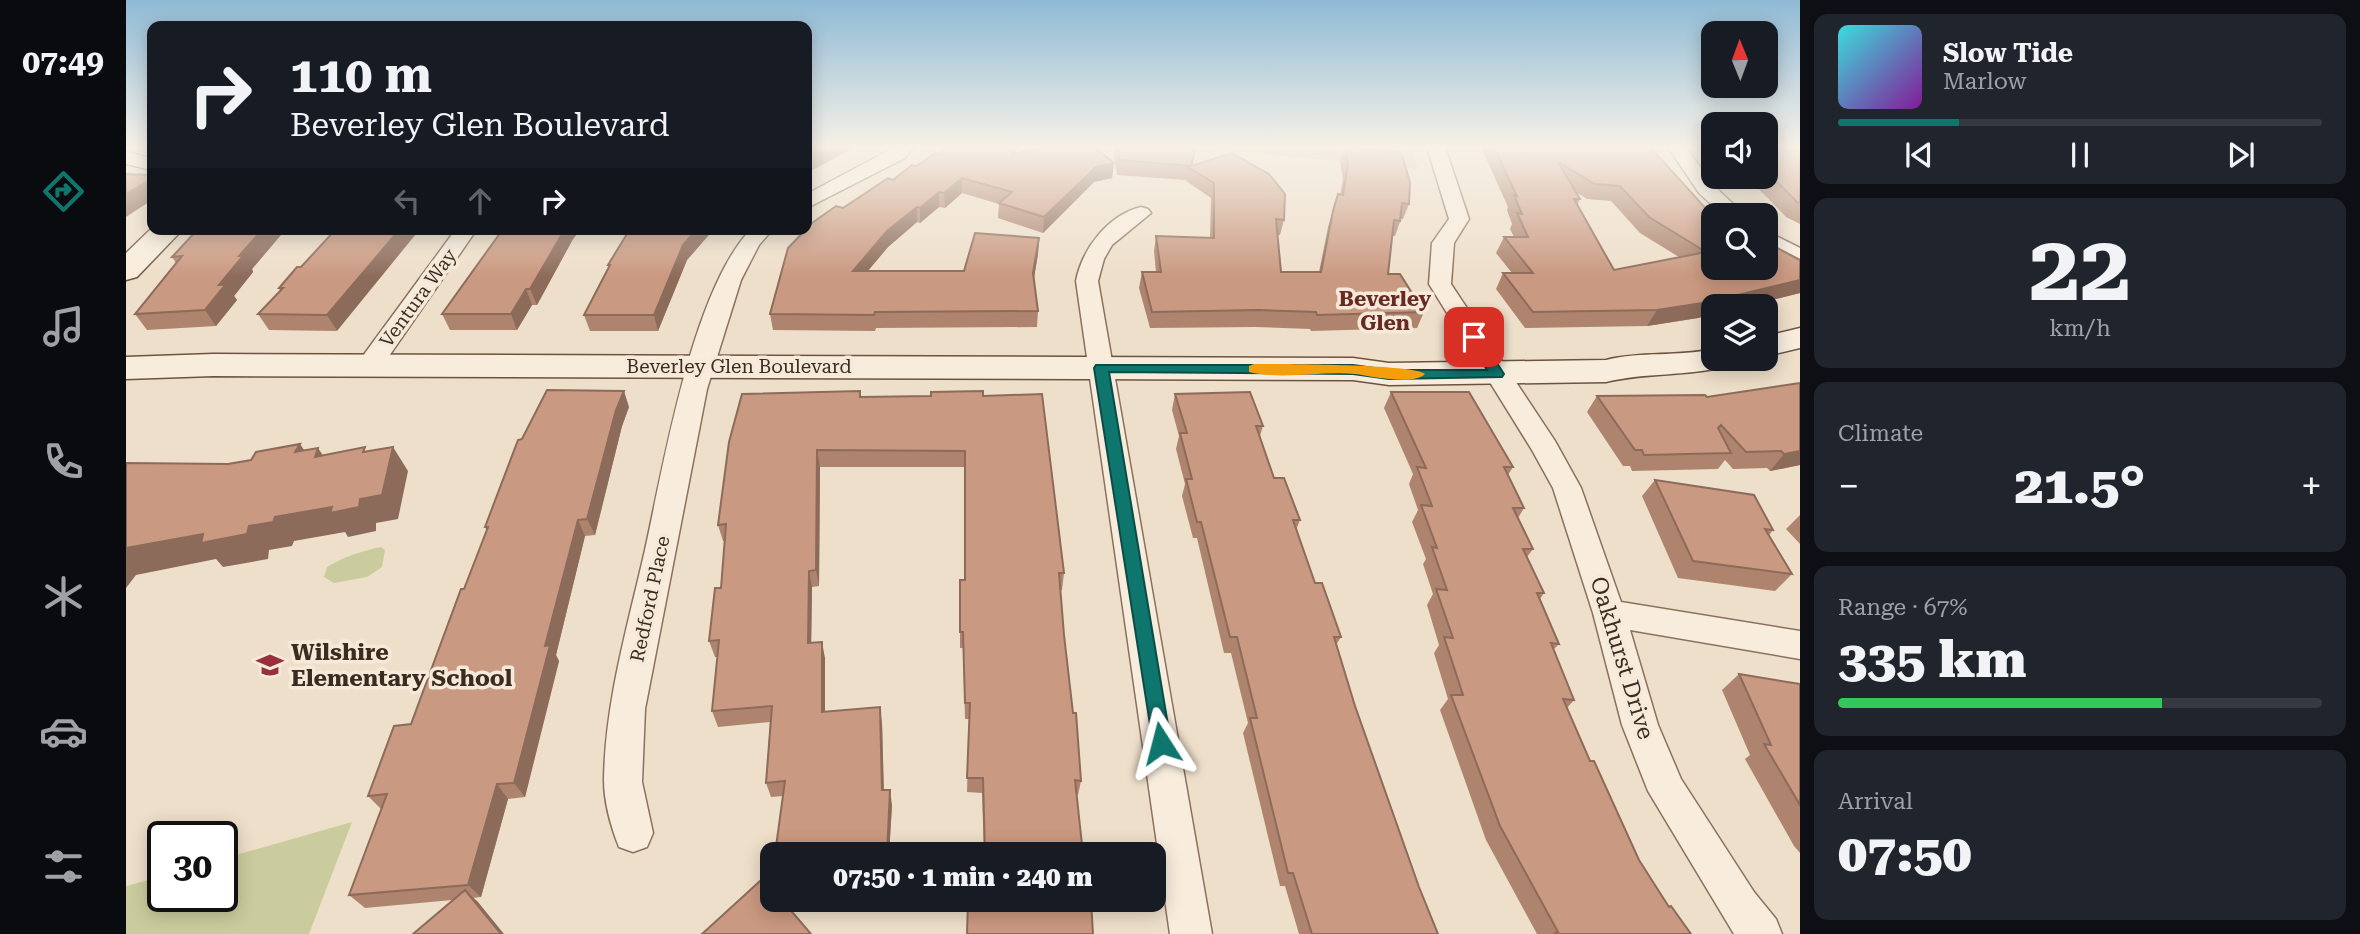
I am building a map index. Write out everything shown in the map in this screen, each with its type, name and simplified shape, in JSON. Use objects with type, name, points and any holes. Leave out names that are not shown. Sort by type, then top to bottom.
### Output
[{"type":"street","points":[[812,199],[829,191]]},
{"type":"street","name":"Oakhurst Drive","points":[[1450,191],[1459,219],[1443,243],[1440,284],[1545,448],[1567,488],[1609,613],[1640,725],[1667,791],[1739,907],[1761,934]]},
{"type":"street","points":[[1708,191],[1722,203]]},
{"type":"street","points":[[1141,213],[1106,239],[1092,257],[1088,270],[1088,293],[1191,934]]},
{"type":"street","points":[[126,271],[161,235]]},
{"type":"street","name":"Ventura Way","points":[[369,366],[463,235]]},
{"type":"street","points":[[701,366],[742,253],[756,235]]},
{"type":"street","points":[[1778,244],[1800,257]]},
{"type":"street","points":[[1778,343],[1800,338]]},
{"type":"street","name":"Beverley Glen Boulevard","points":[[126,368],[701,366],[1353,369],[1389,374],[1492,365],[1606,371],[1628,365],[1701,362]]},
{"type":"street","name":"Redford Place","points":[[633,833],[623,782],[627,709],[701,366]]},
{"type":"street","points":[[1609,613],[1800,645]]},
{"type":"green space","points":[[381,547],[385,550],[382,567],[367,577],[334,583],[324,577],[327,567],[333,563]]},
{"type":"green space","points":[[352,822],[309,934],[126,934],[126,886],[147,880],[147,912],[238,912],[238,854]]},
{"type":"building","points":[[869,191],[947,191],[939,192],[887,231],[853,271],[964,271],[975,233],[1039,238],[1033,273],[1038,311],[875,312],[874,315],[770,314],[788,248],[800,235],[812,235],[812,223],[836,206],[843,208]]},
{"type":"building","points":[[1007,191],[1071,191],[1044,217],[999,203],[1012,192]]},
{"type":"building","points":[[1214,191],[1282,191],[1285,194],[1284,220],[1276,219],[1281,272],[1321,272],[1333,211],[1338,194],[1343,195],[1344,191],[1410,191],[1409,204],[1402,203],[1400,221],[1394,220],[1388,274],[1400,274],[1424,312],[1317,315],[1316,312],[1259,310],[1152,312],[1142,272],[1161,272],[1156,236],[1214,238]]},
{"type":"building","points":[[1514,191],[1575,191],[1580,199],[1574,199],[1614,270],[1701,253],[1701,280],[1778,280],[1778,248],[1800,260],[1800,280],[1742,294],[1701,294],[1701,303],[1657,310],[1533,312],[1503,273],[1533,273],[1504,237],[1528,237],[1517,213],[1522,214]]},
{"type":"building","points":[[1624,191],[1690,191],[1701,203],[1701,249],[1649,217]]},
{"type":"building","points":[[1786,191],[1800,191],[1800,203],[1797,202]]},
{"type":"building","points":[[192,235],[258,235],[239,256],[243,256],[219,285],[226,284],[205,310],[135,314],[182,256],[172,257]]},
{"type":"building","points":[[330,235],[395,235],[327,315],[258,314],[283,288],[279,288],[297,267],[301,267]]},
{"type":"building","points":[[499,235],[562,235],[530,289],[526,289],[511,314],[442,314]]},
{"type":"building","points":[[626,235],[692,235],[683,245],[654,315],[584,315],[608,265]]},
{"type":"building","points":[[1800,383],[1800,451],[1784,454],[1781,451],[1746,452],[1721,425],[1718,428],[1731,453],[1644,455],[1642,450],[1635,450],[1597,396],[1707,397]]},
{"type":"building","points":[[547,390],[624,391],[616,410],[587,519],[578,520],[545,646],[550,645],[514,783],[497,784],[468,885],[349,895],[387,794],[368,796],[394,726],[411,724],[461,589],[464,589],[488,527],[485,527],[518,440],[522,439]]},
{"type":"building","points":[[860,391],[860,397],[931,396],[931,392],[983,391],[983,396],[1042,394],[1064,573],[1059,573],[1073,713],[1076,713],[1081,781],[1075,780],[1082,842],[985,842],[983,778],[967,778],[970,703],[965,703],[963,632],[960,632],[960,580],[965,580],[965,451],[817,450],[816,570],[809,571],[808,643],[822,642],[822,712],[880,707],[882,790],[890,790],[888,842],[777,842],[785,781],[766,783],[772,706],[712,711],[719,640],[709,641],[715,588],[721,588],[726,524],[718,525],[729,442],[742,394]]},
{"type":"building","points":[[1250,392],[1263,426],[1256,426],[1274,478],[1284,478],[1300,520],[1293,520],[1315,583],[1322,583],[1341,637],[1334,637],[1355,706],[1438,934],[1312,934],[1293,873],[1288,873],[1250,718],[1257,718],[1237,637],[1230,637],[1201,522],[1197,522],[1186,479],[1192,479],[1180,433],[1187,433],[1175,394]]},
{"type":"building","points":[[1391,392],[1469,392],[1513,467],[1504,467],[1524,508],[1513,508],[1533,549],[1523,549],[1544,593],[1537,593],[1559,644],[1551,643],[1574,700],[1563,699],[1639,860],[1669,907],[1671,906],[1691,934],[1555,933],[1558,932],[1500,826],[1451,695],[1463,695],[1444,637],[1453,638],[1436,589],[1447,590],[1432,547],[1437,548],[1421,505],[1432,506],[1417,467],[1426,468]]},
{"type":"building","points":[[300,444],[295,452],[318,448],[315,457],[365,447],[363,452],[393,447],[382,495],[360,499],[359,507],[330,513],[332,507],[275,517],[273,522],[249,526],[247,534],[201,543],[203,534],[126,548],[126,463],[228,464],[251,460],[256,452]]},
{"type":"building","points":[[1655,480],[1754,495],[1773,530],[1765,529],[1792,574],[1693,561]]},
{"type":"building","points":[[1739,674],[1800,684],[1800,805],[1764,744],[1771,745]]},
{"type":"building","points":[[760,881],[760,912],[792,912],[811,934],[702,934]]},
{"type":"building","points":[[465,890],[501,934],[413,934]]},
{"type":"building","points":[[968,912],[1092,912],[1093,934],[967,934]]},
{"type":"slow traffic","points":[[1254,369],[1353,369],[1389,374],[1418,374]]},
{"type":"place","name":"Wilshire Elementary School","points":[[270,665]]},
{"type":"district","name":"Beverley Glen","points":[[1385,311]]},
{"type":"route","points":[[1161,743],[1101,368],[1353,369],[1389,374],[1497,374],[1474,337]]}]
